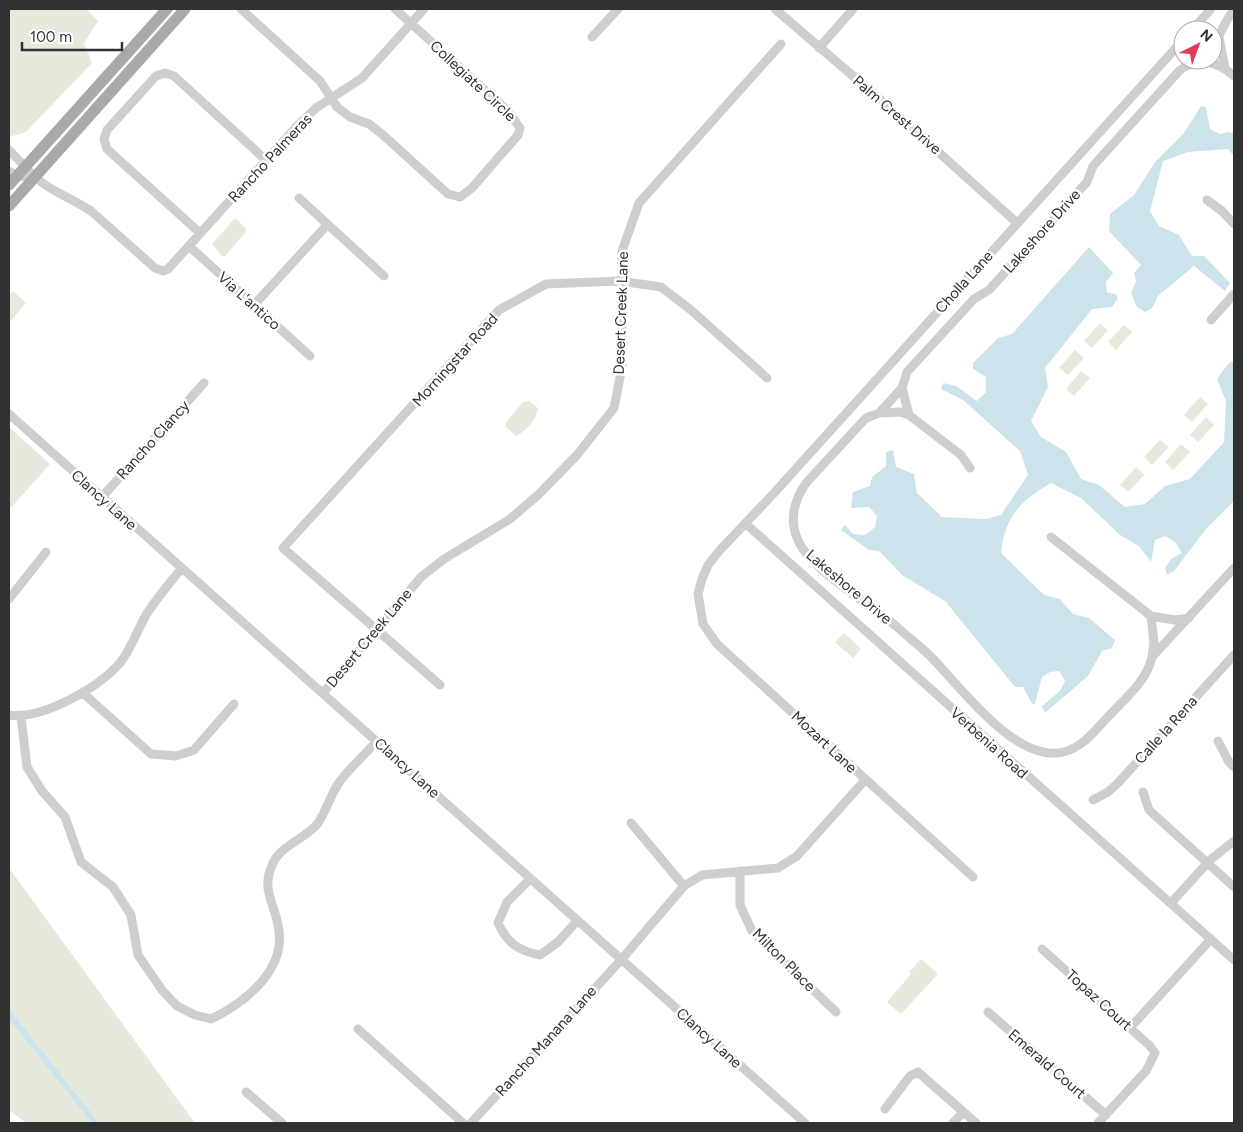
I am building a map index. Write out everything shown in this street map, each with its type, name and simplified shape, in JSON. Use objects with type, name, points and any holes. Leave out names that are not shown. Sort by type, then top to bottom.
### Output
[{"type":"main road","points":[[11,177],[25,167],[167,9]]},
{"type":"main road","points":[[9,206],[185,9]]},
{"type":"street","points":[[241,9],[320,81],[330,99]]},
{"type":"street","points":[[395,9],[410,23]]},
{"type":"street","name":"Rancho Palmeras","points":[[35,178],[59,196],[80,204],[91,211],[155,268],[163,271],[189,246],[297,126],[316,108],[362,78],[424,9]]},
{"type":"street","points":[[592,37],[618,9]]},
{"type":"street","name":"Palm Crest Drive","points":[[775,9],[874,94],[1017,223]]},
{"type":"street","points":[[819,48],[853,9]]},
{"type":"street","points":[[1201,20],[1211,9]]},
{"type":"street","points":[[1223,23],[1234,10]]},
{"type":"street","name":"Collegiate Circle","points":[[330,99],[337,108],[350,117],[369,124],[382,134],[448,194],[460,197],[466,194],[518,136],[520,128],[508,112],[410,23]]},
{"type":"street","name":"Desert Creek Lane","points":[[323,692],[421,578],[444,558],[510,519],[538,495],[577,455],[614,408],[622,367],[620,281],[622,251],[639,203],[781,44]]},
{"type":"street","name":"Cholla Lane","points":[[746,524],[1173,51]]},
{"type":"street","points":[[1223,62],[1225,68],[1234,76]]},
{"type":"street","name":"Lakeshore Drive","points":[[1180,70],[1093,166],[1087,182],[989,290],[974,299],[907,372],[902,388],[879,413],[866,418],[806,483],[796,502],[794,527],[804,552],[927,653],[961,692],[1017,742],[1039,752],[1071,750],[1089,738],[1146,674],[1152,657],[1234,568]]},
{"type":"street","points":[[200,233],[107,149],[104,139],[107,130],[156,76],[165,72],[174,76],[266,160]]},
{"type":"street","points":[[9,150],[35,178]]},
{"type":"street","points":[[11,177],[35,178]]},
{"type":"street","points":[[299,198],[384,276]]},
{"type":"street","points":[[1207,200],[1222,211],[1234,224]]},
{"type":"street","points":[[254,305],[327,224]]},
{"type":"street","name":"Via L'antico","points":[[189,246],[310,356]]},
{"type":"street","name":"Morningstar Road","points":[[378,630],[284,548],[499,310],[546,284],[620,281],[661,286],[691,310],[767,378]]},
{"type":"street","points":[[1210,320],[1234,294]]},
{"type":"street","name":"Rancho Clancy","points":[[102,497],[204,383]]},
{"type":"street","points":[[902,388],[909,415]]},
{"type":"street","points":[[879,413],[900,412],[909,415],[961,455],[970,468]]},
{"type":"street","name":"Clancy Lane","points":[[9,414],[805,1123]]},
{"type":"street","name":"Mozart Lane","points":[[621,960],[684,886],[702,875],[778,868],[797,856],[866,780],[717,644],[703,624],[698,594],[708,565],[746,524]]},
{"type":"street","name":"Verbenia Road","points":[[746,524],[1234,960]]},
{"type":"street","points":[[1051,537],[1151,616],[1175,620],[1189,618]]},
{"type":"street","points":[[9,599],[46,552]]},
{"type":"street","points":[[9,715],[21,717],[50,710],[83,693],[120,663],[146,615],[181,569]]},
{"type":"street","points":[[1151,616],[1154,643],[1152,657]]},
{"type":"street","points":[[378,630],[440,685]]},
{"type":"street","name":"Calle la Rena","points":[[1093,800],[1108,792],[1118,783],[1234,655]]},
{"type":"street","points":[[83,693],[151,754],[176,756],[194,750],[234,704]]},
{"type":"street","points":[[21,717],[27,766],[42,791],[65,817],[81,862],[113,887],[131,915],[138,955],[162,990],[177,1006],[195,1016],[211,1018],[248,997],[276,960],[280,939],[278,924],[268,899],[267,876],[274,860],[288,846],[317,824],[340,781],[377,741]]},
{"type":"street","points":[[1218,741],[1229,762],[1234,767]]},
{"type":"street","points":[[866,780],[973,877]]},
{"type":"street","points":[[1143,792],[1149,810],[1234,887]]},
{"type":"street","points":[[631,823],[684,886]]},
{"type":"street","points":[[1171,904],[1207,863],[1234,841]]},
{"type":"street","name":"Milton Place","points":[[740,872],[740,905],[752,931],[836,1012]]},
{"type":"street","points":[[530,879],[506,902],[498,923],[504,934],[523,952],[540,955],[558,942],[577,921]]},
{"type":"street","points":[[1130,1028],[1211,939]]},
{"type":"street","name":"Topaz Court","points":[[1042,949],[1155,1053],[1146,1071],[1106,1116]]},
{"type":"street","name":"Rancho Manana Lane","points":[[471,1123],[621,960]]},
{"type":"street","name":"Emerald Court","points":[[988,1012],[1106,1116]]},
{"type":"street","points":[[358,1029],[463,1123]]},
{"type":"street","points":[[886,1109],[910,1076],[918,1072],[976,1123]]},
{"type":"street","points":[[246,1092],[282,1123]]},
{"type":"street","points":[[953,1123],[963,1112]]},
{"type":"street","points":[[1098,1123],[1106,1116]]},
{"type":"shaded area","points":[[9,9],[86,9],[98,21],[84,43],[92,63],[26,132],[9,137]]},
{"type":"shaded area","points":[[234,219],[237,219],[246,229],[246,232],[225,256],[222,256],[212,244]]},
{"type":"shaded area","points":[[13,291],[26,303],[9,323],[9,295]]},
{"type":"shaded area","points":[[1100,323],[1108,330],[1092,348],[1084,341]]},
{"type":"shaded area","points":[[1124,325],[1132,332],[1116,350],[1108,342]]},
{"type":"shaded area","points":[[1075,350],[1084,358],[1068,375],[1059,368]]},
{"type":"shaded area","points":[[1081,371],[1090,378],[1074,396],[1066,389]]},
{"type":"shaded area","points":[[1200,397],[1208,404],[1192,422],[1184,415]]},
{"type":"shaded area","points":[[529,401],[538,408],[536,416],[524,431],[516,436],[505,426],[506,422],[523,402]]},
{"type":"shaded area","points":[[1206,417],[1214,425],[1198,442],[1190,435]]},
{"type":"shaded area","points":[[9,427],[50,464],[9,510]]},
{"type":"shaded area","points":[[1160,440],[1169,447],[1152,465],[1144,457]]},
{"type":"shaded area","points":[[1181,444],[1190,452],[1173,470],[1165,462]]},
{"type":"shaded area","points":[[1136,467],[1144,475],[1128,492],[1120,485]]},
{"type":"shaded area","points":[[844,633],[861,649],[853,658],[835,642]]},
{"type":"shaded area","points":[[9,868],[195,1123],[26,1123],[9,1110]]},
{"type":"shaded area","points":[[921,959],[938,974],[901,1014],[887,1002]]},
{"type":"water","points":[[1201,106],[1206,107],[1210,129],[1220,134],[1234,133],[1234,156],[1228,149],[1188,152],[1163,161],[1150,211],[1159,226],[1179,235],[1192,256],[1204,256],[1230,283],[1225,291],[1194,266],[1158,296],[1152,308],[1145,312],[1137,307],[1131,293],[1136,281],[1134,273],[1141,265],[1109,231],[1110,214],[1134,195],[1155,162],[1184,133]]},
{"type":"water","points":[[1089,247],[1113,273],[1106,282],[1107,292],[1116,294],[1118,298],[1112,307],[1092,309],[1045,368],[1048,387],[1031,421],[1041,437],[1066,452],[1081,479],[1099,485],[1125,507],[1145,504],[1165,486],[1190,479],[1224,442],[1226,401],[1217,379],[1228,364],[1234,361],[1234,501],[1206,529],[1174,571],[1167,575],[1165,568],[1171,559],[1182,553],[1175,542],[1165,536],[1155,540],[1151,562],[1139,546],[1120,535],[1081,498],[1051,483],[1031,496],[1016,511],[1006,529],[1001,553],[1044,595],[1060,599],[1073,614],[1089,618],[1115,640],[1112,648],[1102,651],[1088,676],[1045,713],[1042,706],[1060,691],[1065,681],[1059,671],[1050,672],[1042,677],[1035,704],[1032,704],[1023,687],[1015,687],[945,601],[902,575],[879,551],[869,550],[841,530],[845,525],[853,534],[865,535],[875,527],[877,516],[869,507],[851,508],[853,492],[870,486],[872,477],[886,466],[886,452],[893,450],[896,467],[914,474],[917,493],[942,517],[986,519],[1001,515],[1028,475],[1020,451],[963,400],[941,389],[943,383],[956,386],[977,401],[986,392],[986,377],[973,369],[973,363],[998,338],[1012,334]]},
{"type":"water","points":[[9,1009],[99,1123],[92,1123],[9,1019]]}]
